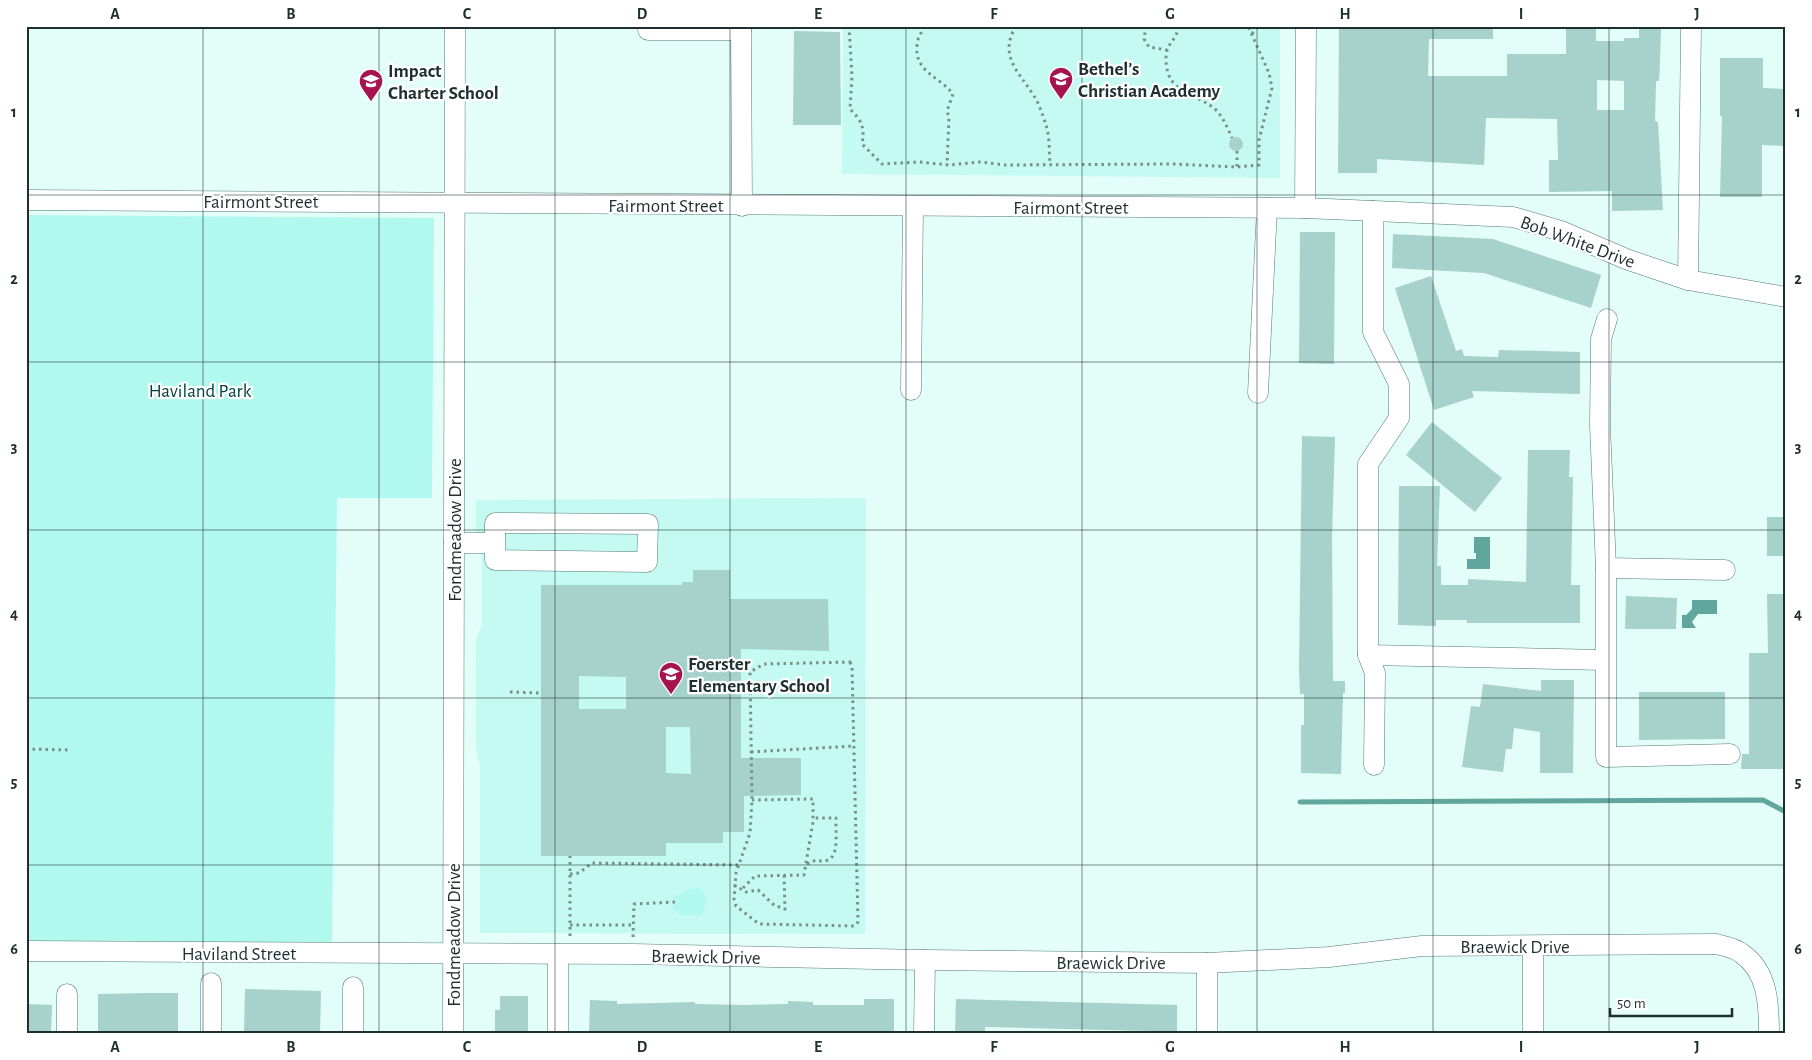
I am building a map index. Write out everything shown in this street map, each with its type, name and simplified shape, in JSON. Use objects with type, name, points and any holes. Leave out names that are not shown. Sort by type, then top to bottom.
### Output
[{"type":"street","name":"Fondmeadow Drive","points":[[452,1034],[456,26]]},
{"type":"street","points":[[648,26],[648,30],[741,28],[742,206]]},
{"type":"street","points":[[1306,26],[1306,208]]},
{"type":"street","points":[[1688,280],[1691,26]]},
{"type":"street","name":"Fairmont Street","points":[[26,200],[455,202],[742,206],[1306,208]]},
{"type":"street","points":[[911,390],[913,206]]},
{"type":"street","points":[[1258,393],[1267,208]]},
{"type":"street","name":"Bob White Drive","points":[[1306,208],[1513,216],[1561,231],[1626,259],[1688,280],[1786,297]]},
{"type":"street","points":[[1373,211],[1373,332],[1399,384],[1399,418],[1368,464],[1368,655],[1375,673],[1374,765]]},
{"type":"street","points":[[1608,319],[1601,339],[1600,425],[1606,568],[1604,660],[1606,757],[1730,754]]},
{"type":"street","points":[[495,523],[648,524],[647,562],[494,560],[494,543],[495,523]]},
{"type":"street","points":[[454,543],[494,543]]},
{"type":"street","points":[[1606,568],[1725,570]]},
{"type":"street","points":[[1368,655],[1604,660]]},
{"type":"street","name":"Braewick Drive","points":[[453,954],[633,954],[1208,963],[1330,957],[1422,946],[1716,944],[1741,952],[1760,971],[1769,1010],[1769,1034]]},
{"type":"street","points":[[1534,946],[1534,1034]]},
{"type":"street","name":"Haviland Street","points":[[26,951],[453,954]]},
{"type":"street","points":[[558,1034],[564,954]]},
{"type":"street","points":[[924,1034],[925,960]]},
{"type":"street","points":[[1207,1034],[1208,963]]},
{"type":"street","points":[[211,983],[211,1034]]},
{"type":"street","points":[[353,987],[353,1034]]},
{"type":"street","points":[[67,994],[67,1034]]},
{"type":"path","points":[[849,26],[852,77],[850,109],[861,120],[865,131],[862,144],[882,164],[919,162],[947,165],[980,162],[1005,165],[1173,164],[1238,167],[1259,165],[1259,140],[1272,88],[1269,73],[1248,26]]},
{"type":"path","points":[[924,26],[917,42],[916,56],[921,67],[946,86],[952,94],[947,111],[949,117],[947,165]]},
{"type":"path","points":[[1016,26],[1008,42],[1008,54],[1024,84],[1035,97],[1046,126],[1050,164]]},
{"type":"path","points":[[1146,26],[1144,39],[1149,47],[1167,50]]},
{"type":"path","points":[[1178,26],[1178,33],[1167,46],[1170,79],[1178,89],[1216,111],[1227,125],[1232,138]]},
{"type":"path","points":[[1252,34],[1258,26]]},
{"type":"path","points":[[1237,151],[1238,167]]},
{"type":"path","points":[[850,662],[852,666],[858,922],[854,926],[759,924],[736,906],[734,885],[750,833],[752,800],[751,752],[750,672],[764,664],[850,662]]},
{"type":"path","points":[[510,692],[541,693]]},
{"type":"path","points":[[751,752],[854,746]]},
{"type":"path","points":[[26,749],[71,750]]},
{"type":"path","points":[[743,888],[755,876],[804,875],[813,818],[812,799],[752,800]]},
{"type":"path","points":[[806,864],[816,860],[826,862],[831,860],[835,854],[836,818],[813,818]]},
{"type":"path","points":[[564,954],[570,925],[570,856]]},
{"type":"path","points":[[570,874],[579,873],[592,863],[739,865]]},
{"type":"path","points":[[734,885],[743,888],[746,892],[758,890],[774,905],[785,908],[784,874]]},
{"type":"path","points":[[633,954],[634,904],[675,902]]},
{"type":"path","points":[[570,925],[633,925]]},
{"type":"shaded area","name":"Bethel’s Christian Academy","points":[[843,26],[1280,26],[1280,178],[842,174]]},
{"type":"shaded area","name":"Foerster Elementary School","points":[[866,498],[865,934],[480,933],[480,767],[476,749],[476,640],[482,624],[482,550],[476,534],[476,500]]},
{"type":"shaded area","points":[[1474,537],[1490,537],[1490,569],[1467,569],[1467,559],[1476,559]]},
{"type":"shaded area","points":[[1692,600],[1717,600],[1717,614],[1698,614],[1692,622],[1696,628],[1682,628],[1682,615],[1686,615],[1692,609]]},
{"type":"green space","name":"Haviland Park","points":[[26,215],[434,218],[432,498],[337,498],[332,942],[26,942]]},
{"type":"green space","points":[[696,887],[703,890],[706,900],[703,912],[701,915],[680,915],[673,909],[673,897]]},
{"type":"building","points":[[1339,26],[1493,26],[1493,39],[1429,39],[1428,76],[1507,76],[1507,54],[1566,54],[1566,26],[1596,26],[1596,41],[1624,41],[1624,38],[1639,38],[1639,26],[1661,26],[1659,81],[1656,81],[1655,121],[1658,122],[1663,210],[1612,211],[1612,191],[1549,192],[1549,160],[1558,160],[1557,119],[1486,118],[1484,165],[1377,159],[1377,173],[1338,173]],"holes":[[[1597,80],[1624,81],[1624,110],[1597,110]]]},
{"type":"building","points":[[794,31],[840,32],[841,125],[793,125]]},
{"type":"building","points":[[1720,58],[1763,58],[1763,88],[1786,89],[1786,146],[1762,145],[1762,197],[1720,197],[1722,116],[1720,116]]},
{"type":"building","points":[[1233,137],[1239,137],[1243,144],[1239,151],[1233,151],[1229,147],[1229,141]]},
{"type":"building","points":[[1300,232],[1335,232],[1334,364],[1299,363]]},
{"type":"building","points":[[1393,234],[1493,239],[1601,275],[1591,308],[1484,273],[1392,268]]},
{"type":"building","points":[[1431,276],[1456,351],[1462,349],[1464,356],[1498,357],[1499,350],[1580,352],[1580,394],[1472,391],[1474,397],[1434,410],[1395,288]]},
{"type":"building","points":[[1432,422],[1502,478],[1475,512],[1406,455]]},
{"type":"building","points":[[1302,436],[1335,437],[1332,538],[1333,681],[1345,681],[1341,774],[1301,773],[1301,725],[1304,725],[1304,694],[1300,694],[1299,669]]},
{"type":"building","points":[[1528,450],[1570,450],[1569,477],[1573,477],[1571,585],[1580,585],[1580,623],[1467,623],[1467,620],[1436,620],[1436,626],[1398,625],[1399,486],[1440,486],[1437,566],[1441,566],[1441,585],[1468,585],[1468,579],[1526,582]]},
{"type":"building","points":[[1767,517],[1786,517],[1786,556],[1767,556]]},
{"type":"building","points":[[693,570],[730,570],[730,599],[828,599],[829,651],[741,649],[741,758],[801,758],[801,795],[744,796],[744,832],[723,832],[723,843],[666,843],[666,856],[541,856],[541,585],[682,585],[682,582],[693,582]],"holes":[[[579,676],[626,677],[626,709],[579,709]],[[666,727],[690,727],[691,774],[666,773]]]},
{"type":"building","points":[[1767,594],[1786,594],[1786,769],[1741,769],[1742,754],[1749,754],[1749,653],[1768,653]]},
{"type":"building","points":[[1626,596],[1677,598],[1676,629],[1625,629]]},
{"type":"building","points":[[1541,680],[1574,680],[1573,773],[1540,773],[1540,732],[1514,728],[1512,749],[1506,749],[1503,772],[1462,767],[1471,706],[1480,707],[1483,684],[1541,691]]},
{"type":"building","points":[[1639,692],[1725,692],[1725,739],[1639,740]]},
{"type":"building","points":[[245,989],[321,991],[320,1034],[244,1034]]},
{"type":"building","points":[[178,993],[178,1034],[98,1034],[98,994]]},
{"type":"building","points":[[500,996],[528,996],[528,1034],[495,1034],[495,1010],[500,1010]]},
{"type":"building","points":[[864,999],[894,999],[894,1034],[589,1034],[590,1000],[617,1001],[617,1004],[695,1002],[695,1004],[745,1005],[788,1004],[788,1001],[813,1002],[813,1005],[864,1005]]},
{"type":"building","points":[[956,999],[1177,1005],[1177,1034],[1149,1034],[1149,1031],[985,1027],[985,1034],[955,1034]]},
{"type":"building","points":[[26,1004],[52,1005],[51,1031],[26,1031]]},
{"type":"waterway","points":[[1300,802],[1763,800],[1786,812]]},
{"type":"place","name":"Bethel’s Christian Academy","points":[[1061,100]]},
{"type":"place","name":"Impact Charter School","points":[[371,102]]},
{"type":"place","name":"Foerster Elementary School","points":[[671,695]]}]
